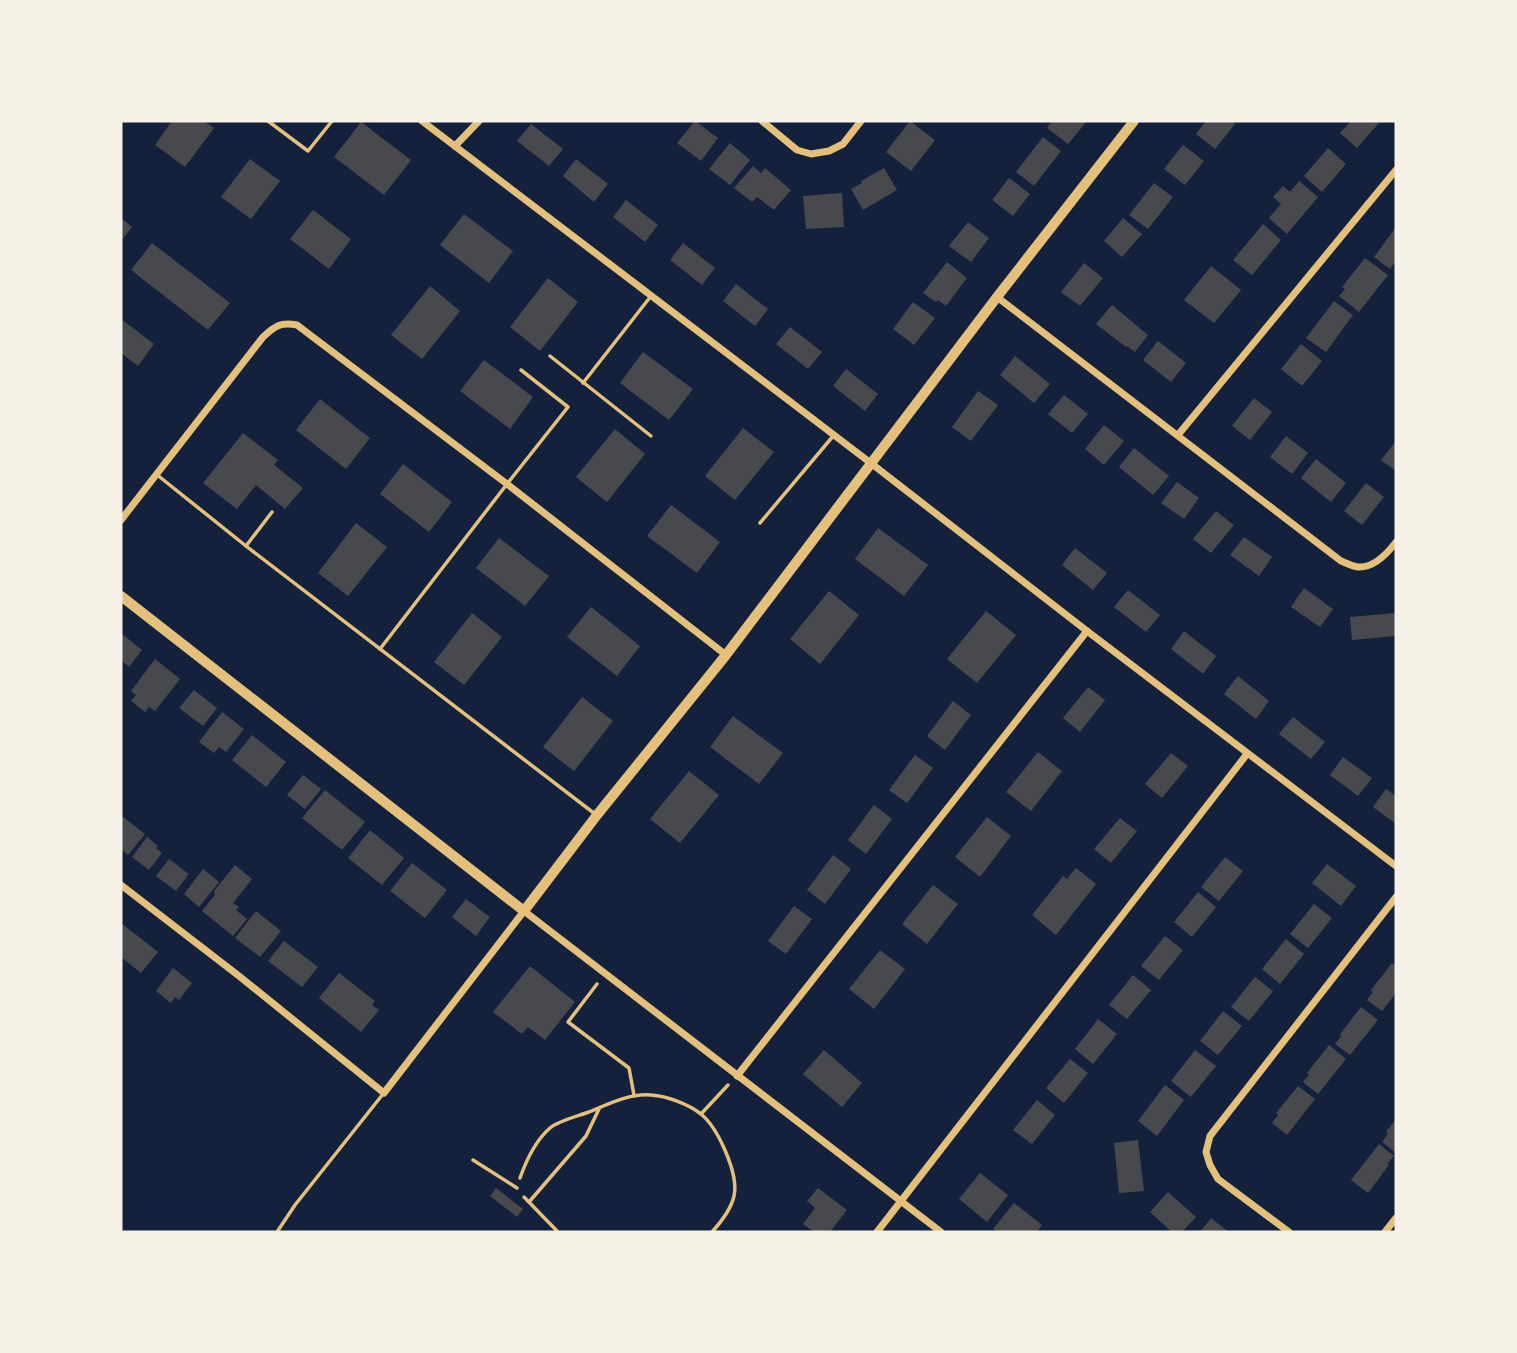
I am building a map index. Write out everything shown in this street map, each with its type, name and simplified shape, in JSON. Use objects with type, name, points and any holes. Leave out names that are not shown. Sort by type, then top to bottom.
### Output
[{"type":"street","points":[[422,121],[1396,866]]},
{"type":"street","points":[[455,146],[479,121]]},
{"type":"street","points":[[762,121],[797,150],[811,153],[829,151],[843,144],[861,121]]},
{"type":"street","points":[[121,885],[384,1093],[597,815],[726,655],[1134,121]]},
{"type":"street","points":[[1178,435],[1396,170]]},
{"type":"street","points":[[998,297],[1341,561],[1359,567],[1375,563],[1389,552],[1396,542]]},
{"type":"street","points":[[121,520],[263,337],[273,328],[285,323],[297,326],[507,484],[726,655]]},
{"type":"street","points":[[121,596],[604,974],[941,1232]]},
{"type":"street","points":[[737,1076],[1087,631]]},
{"type":"street","points":[[877,1232],[1247,754]]},
{"type":"street","points":[[1289,1232],[1218,1179],[1206,1152],[1210,1136],[1396,897]]},
{"type":"street","points":[[1385,1232],[1396,1218]]},
{"type":"lane","points":[[268,121],[307,151],[332,121]]},
{"type":"lane","points":[[583,383],[651,296]]},
{"type":"lane","points":[[550,356],[651,436]]},
{"type":"lane","points":[[380,649],[568,407],[521,370]]},
{"type":"lane","points":[[760,523],[834,435]]},
{"type":"lane","points":[[156,474],[597,815]]},
{"type":"lane","points":[[246,546],[272,512]]},
{"type":"lane","points":[[277,1232],[295,1205],[384,1093]]},
{"type":"lane","points":[[473,1160],[517,1188]]},
{"type":"path","points":[[604,974],[568,1023],[629,1068],[634,1095]]},
{"type":"path","points":[[701,1114],[737,1076]]},
{"type":"path","points":[[558,1232],[517,1188],[527,1156],[550,1127],[634,1095],[652,1095],[676,1101],[701,1114],[714,1129],[729,1160],[734,1180],[734,1195],[723,1221],[712,1232]]},
{"type":"path","points":[[529,1202],[586,1136],[600,1107]]},
{"type":"building","points":[[172,121],[204,121],[214,128],[185,167],[155,145]]},
{"type":"building","points":[[695,121],[718,138],[701,161],[677,143]]},
{"type":"building","points":[[910,121],[935,140],[911,171],[886,152]]},
{"type":"building","points":[[1052,121],[1087,121],[1068,144],[1047,128]]},
{"type":"building","points":[[1206,121],[1231,121],[1235,124],[1215,149],[1196,134]]},
{"type":"building","points":[[1351,121],[1379,123],[1357,148],[1340,133]]},
{"type":"building","points":[[361,122],[411,160],[384,195],[334,157]]},
{"type":"building","points":[[531,124],[563,149],[549,166],[517,141]]},
{"type":"building","points":[[1043,137],[1061,151],[1034,186],[1016,172]]},
{"type":"building","points":[[730,143],[750,160],[730,185],[709,169]]},
{"type":"building","points":[[1183,145],[1204,161],[1185,185],[1164,169]]},
{"type":"building","points":[[1328,148],[1346,164],[1322,192],[1304,176]]},
{"type":"building","points":[[250,159],[280,181],[251,219],[221,197]]},
{"type":"building","points":[[576,159],[608,184],[594,202],[563,176]]},
{"type":"building","points":[[753,166],[761,173],[765,168],[791,190],[774,210],[757,197],[752,202],[734,188]]},
{"type":"building","points":[[884,168],[897,190],[863,210],[851,189]]},
{"type":"building","points":[[1009,178],[1030,194],[1013,216],[992,200]]},
{"type":"building","points":[[1299,181],[1318,197],[1287,234],[1269,218],[1281,204],[1273,197],[1283,186],[1290,192]]},
{"type":"building","points":[[1154,183],[1173,197],[1148,229],[1129,215]]},
{"type":"building","points":[[842,193],[844,227],[806,229],[803,196]]},
{"type":"building","points":[[626,200],[658,225],[645,242],[613,217]]},
{"type":"building","points":[[313,210],[351,239],[329,269],[290,239]]},
{"type":"building","points":[[464,214],[513,251],[489,283],[440,245]]},
{"type":"building","points":[[121,218],[132,227],[121,241]]},
{"type":"building","points":[[1123,218],[1142,234],[1122,257],[1104,241]]},
{"type":"building","points":[[968,222],[989,238],[971,262],[949,246]]},
{"type":"building","points":[[1263,224],[1281,240],[1252,275],[1233,260]]},
{"type":"building","points":[[1396,227],[1396,261],[1390,269],[1374,257]]},
{"type":"building","points":[[152,243],[230,303],[208,330],[131,270]]},
{"type":"building","points":[[683,243],[715,268],[702,285],[670,260]]},
{"type":"building","points":[[1365,258],[1388,275],[1359,312],[1339,296],[1345,289],[1342,287]]},
{"type":"building","points":[[947,262],[967,278],[946,306],[923,293]]},
{"type":"building","points":[[1084,263],[1103,278],[1080,306],[1061,292]]},
{"type":"building","points":[[1211,266],[1241,290],[1214,323],[1184,300]]},
{"type":"building","points":[[548,278],[578,302],[540,351],[510,327]]},
{"type":"building","points":[[736,284],[768,309],[755,326],[723,301]]},
{"type":"building","points":[[430,286],[460,311],[422,359],[391,335]]},
{"type":"building","points":[[1334,301],[1353,315],[1326,352],[1306,338]]},
{"type":"building","points":[[913,302],[935,318],[914,345],[893,329]]},
{"type":"building","points":[[1112,305],[1148,335],[1135,352],[1096,324]]},
{"type":"building","points":[[121,319],[154,344],[138,366],[121,353]]},
{"type":"building","points":[[790,327],[822,352],[808,369],[776,344]]},
{"type":"building","points":[[1158,341],[1186,363],[1171,382],[1143,360]]},
{"type":"building","points":[[1301,344],[1322,361],[1302,386],[1281,369]]},
{"type":"building","points":[[643,352],[693,389],[669,420],[620,383]]},
{"type":"building","points":[[1015,356],[1050,384],[1034,403],[1000,375]]},
{"type":"building","points":[[484,360],[533,397],[510,429],[460,391]]},
{"type":"building","points":[[846,369],[878,394],[865,411],[833,386]]},
{"type":"building","points":[[978,391],[998,405],[971,441],[952,427]]},
{"type":"building","points":[[1064,395],[1088,414],[1072,433],[1048,414]]},
{"type":"building","points":[[1254,398],[1272,412],[1250,440],[1232,426]]},
{"type":"building","points":[[320,399],[370,438],[346,469],[296,430]]},
{"type":"building","points":[[1104,425],[1124,441],[1104,465],[1085,449]]},
{"type":"building","points":[[743,428],[774,452],[735,500],[705,476]]},
{"type":"building","points":[[615,429],[645,454],[607,502],[576,477]]},
{"type":"building","points":[[243,433],[278,460],[274,465],[303,488],[285,509],[256,485],[237,509],[203,483]]},
{"type":"building","points":[[1286,436],[1308,453],[1292,474],[1270,457]]},
{"type":"building","points":[[1396,441],[1396,471],[1381,460]]},
{"type":"building","points":[[1134,448],[1169,476],[1153,495],[1119,467]]},
{"type":"building","points":[[1316,459],[1346,483],[1331,502],[1301,478]]},
{"type":"building","points":[[403,464],[452,502],[429,532],[380,494]]},
{"type":"building","points":[[1177,482],[1199,498],[1184,519],[1161,503]]},
{"type":"building","points":[[1366,483],[1384,497],[1362,525],[1344,511]]},
{"type":"building","points":[[671,505],[720,542],[697,573],[647,536]]},
{"type":"building","points":[[1216,511],[1234,525],[1211,553],[1193,539]]},
{"type":"building","points":[[356,523],[387,547],[348,596],[318,573]]},
{"type":"building","points":[[878,528],[928,565],[904,596],[855,559]]},
{"type":"building","points":[[1244,537],[1272,557],[1259,576],[1230,555]]},
{"type":"building","points":[[499,538],[549,576],[525,606],[476,568]]},
{"type":"building","points":[[1075,548],[1107,573],[1093,590],[1062,565]]},
{"type":"building","points":[[1304,588],[1333,609],[1320,627],[1291,607]]},
{"type":"building","points":[[1128,590],[1160,615],[1146,632],[1114,607]]},
{"type":"building","points":[[829,591],[859,615],[820,664],[790,639]]},
{"type":"building","points":[[591,607],[640,646],[617,676],[567,637]]},
{"type":"building","points":[[986,611],[1016,635],[977,683],[947,659]]},
{"type":"building","points":[[472,613],[502,637],[464,685],[434,662]]},
{"type":"building","points":[[1396,613],[1396,636],[1352,640],[1350,617]]},
{"type":"building","points":[[1184,631],[1216,656],[1203,674],[1171,649]]},
{"type":"building","points":[[122,634],[142,650],[129,667],[121,660]]},
{"type":"building","points":[[155,659],[180,679],[155,711],[149,707],[145,712],[131,701],[136,695],[131,691]]},
{"type":"building","points":[[1238,676],[1269,701],[1256,719],[1224,694]]},
{"type":"building","points":[[1088,687],[1105,700],[1080,732],[1063,718]]},
{"type":"building","points":[[194,690],[217,708],[203,726],[179,708]]},
{"type":"building","points":[[582,697],[613,721],[574,771],[543,747]]},
{"type":"building","points":[[953,701],[971,715],[945,750],[927,736]]},
{"type":"building","points":[[222,712],[244,729],[226,752],[219,747],[214,753],[199,742]]},
{"type":"building","points":[[733,716],[783,753],[759,784],[710,747]]},
{"type":"building","points":[[1293,717],[1325,742],[1311,759],[1279,734]]},
{"type":"building","points":[[252,735],[286,762],[266,787],[232,760]]},
{"type":"building","points":[[1038,752],[1062,771],[1031,811],[1006,792]]},
{"type":"building","points":[[1171,753],[1188,766],[1162,798],[1145,784]]},
{"type":"building","points":[[915,755],[933,768],[907,803],[889,790]]},
{"type":"building","points":[[1343,757],[1372,778],[1358,796],[1330,775]]},
{"type":"building","points":[[689,771],[719,795],[680,843],[650,819]]},
{"type":"building","points":[[303,775],[321,789],[305,809],[287,795]]},
{"type":"building","points":[[1386,789],[1396,796],[1396,824],[1373,807]]},
{"type":"building","points":[[325,790],[365,822],[342,850],[302,818]]},
{"type":"building","points":[[874,805],[892,819],[866,854],[848,840]]},
{"type":"building","points":[[122,816],[145,834],[128,855],[121,849]]},
{"type":"building","points":[[987,817],[1011,836],[980,877],[955,857]]},
{"type":"building","points":[[1120,818],[1137,831],[1111,863],[1094,849]]},
{"type":"building","points":[[370,830],[404,858],[382,885],[348,858]]},
{"type":"building","points":[[147,837],[162,853],[149,870],[132,857]]},
{"type":"building","points":[[833,855],[851,869],[825,904],[807,890]]},
{"type":"building","points":[[1225,857],[1243,871],[1219,901],[1201,887]]},
{"type":"building","points":[[169,859],[189,874],[176,891],[156,876]]},
{"type":"building","points":[[412,863],[447,890],[425,918],[390,891]]},
{"type":"building","points":[[1327,864],[1356,886],[1341,906],[1312,883]]},
{"type":"building","points":[[235,865],[252,879],[233,903],[239,907],[236,910],[247,919],[233,936],[202,911]]},
{"type":"building","points":[[1076,868],[1096,884],[1056,935],[1032,915],[1063,876],[1067,879]]},
{"type":"building","points":[[203,869],[219,882],[199,907],[184,894]]},
{"type":"building","points":[[933,885],[958,904],[927,944],[902,924]]},
{"type":"building","points":[[1198,892],[1216,907],[1192,937],[1174,922]]},
{"type":"building","points":[[466,899],[490,917],[476,936],[452,917]]},
{"type":"building","points":[[1314,904],[1332,918],[1308,948],[1290,934]]},
{"type":"building","points":[[794,906],[812,919],[786,954],[768,941]]},
{"type":"building","points":[[256,911],[281,931],[260,957],[235,938]]},
{"type":"building","points":[[121,923],[158,952],[141,973],[121,957]]},
{"type":"building","points":[[1165,936],[1183,950],[1159,980],[1141,966]]},
{"type":"building","points":[[1286,939],[1304,954],[1280,984],[1262,969]]},
{"type":"building","points":[[284,941],[318,967],[302,987],[268,961]]},
{"type":"building","points":[[880,950],[905,969],[874,1009],[849,989]]},
{"type":"building","points":[[1392,963],[1396,966],[1396,993],[1382,1011],[1367,1000],[1373,992],[1371,990]]},
{"type":"building","points":[[530,966],[575,1002],[545,1040],[528,1027],[522,1034],[493,1012]]},
{"type":"building","points":[[173,968],[192,983],[179,1000],[175,997],[171,1003],[156,991]]},
{"type":"building","points":[[339,973],[375,1001],[372,1005],[379,1010],[361,1032],[319,998]]},
{"type":"building","points":[[1133,975],[1151,990],[1127,1019],[1109,1005]]},
{"type":"building","points":[[1255,977],[1273,991],[1249,1021],[1231,1007]]},
{"type":"building","points":[[1361,1007],[1378,1020],[1350,1055],[1335,1044]]},
{"type":"building","points":[[1223,1011],[1242,1026],[1218,1055],[1200,1041]]},
{"type":"building","points":[[1098,1019],[1117,1034],[1093,1064],[1075,1049]]},
{"type":"building","points":[[1329,1045],[1346,1059],[1318,1094],[1303,1082]]},
{"type":"building","points":[[824,1050],[862,1083],[842,1107],[803,1074]]},
{"type":"building","points":[[1195,1050],[1216,1066],[1191,1097],[1171,1081]]},
{"type":"building","points":[[1070,1059],[1088,1073],[1064,1103],[1046,1088]]},
{"type":"building","points":[[1165,1085],[1184,1100],[1157,1136],[1138,1121]]},
{"type":"building","points":[[1298,1086],[1315,1099],[1287,1135],[1272,1123],[1278,1115],[1276,1113]]},
{"type":"building","points":[[1037,1100],[1055,1115],[1032,1144],[1013,1130]]},
{"type":"building","points":[[1396,1119],[1396,1153],[1382,1142]]},
{"type":"building","points":[[1138,1140],[1144,1191],[1119,1193],[1114,1143]]},
{"type":"building","points":[[1379,1144],[1394,1156],[1368,1193],[1351,1180]]},
{"type":"building","points":[[980,1173],[1008,1195],[987,1222],[959,1199]]},
{"type":"building","points":[[496,1188],[523,1209],[517,1217],[490,1196]]},
{"type":"building","points":[[818,1188],[847,1210],[830,1232],[814,1232],[803,1224],[815,1208],[807,1201]]},
{"type":"building","points":[[1168,1192],[1196,1217],[1182,1232],[1172,1232],[1150,1212]]},
{"type":"building","points":[[1014,1203],[1042,1225],[1037,1232],[998,1232],[993,1229]]},
{"type":"building","points":[[1211,1218],[1229,1232],[1200,1232]]}]
